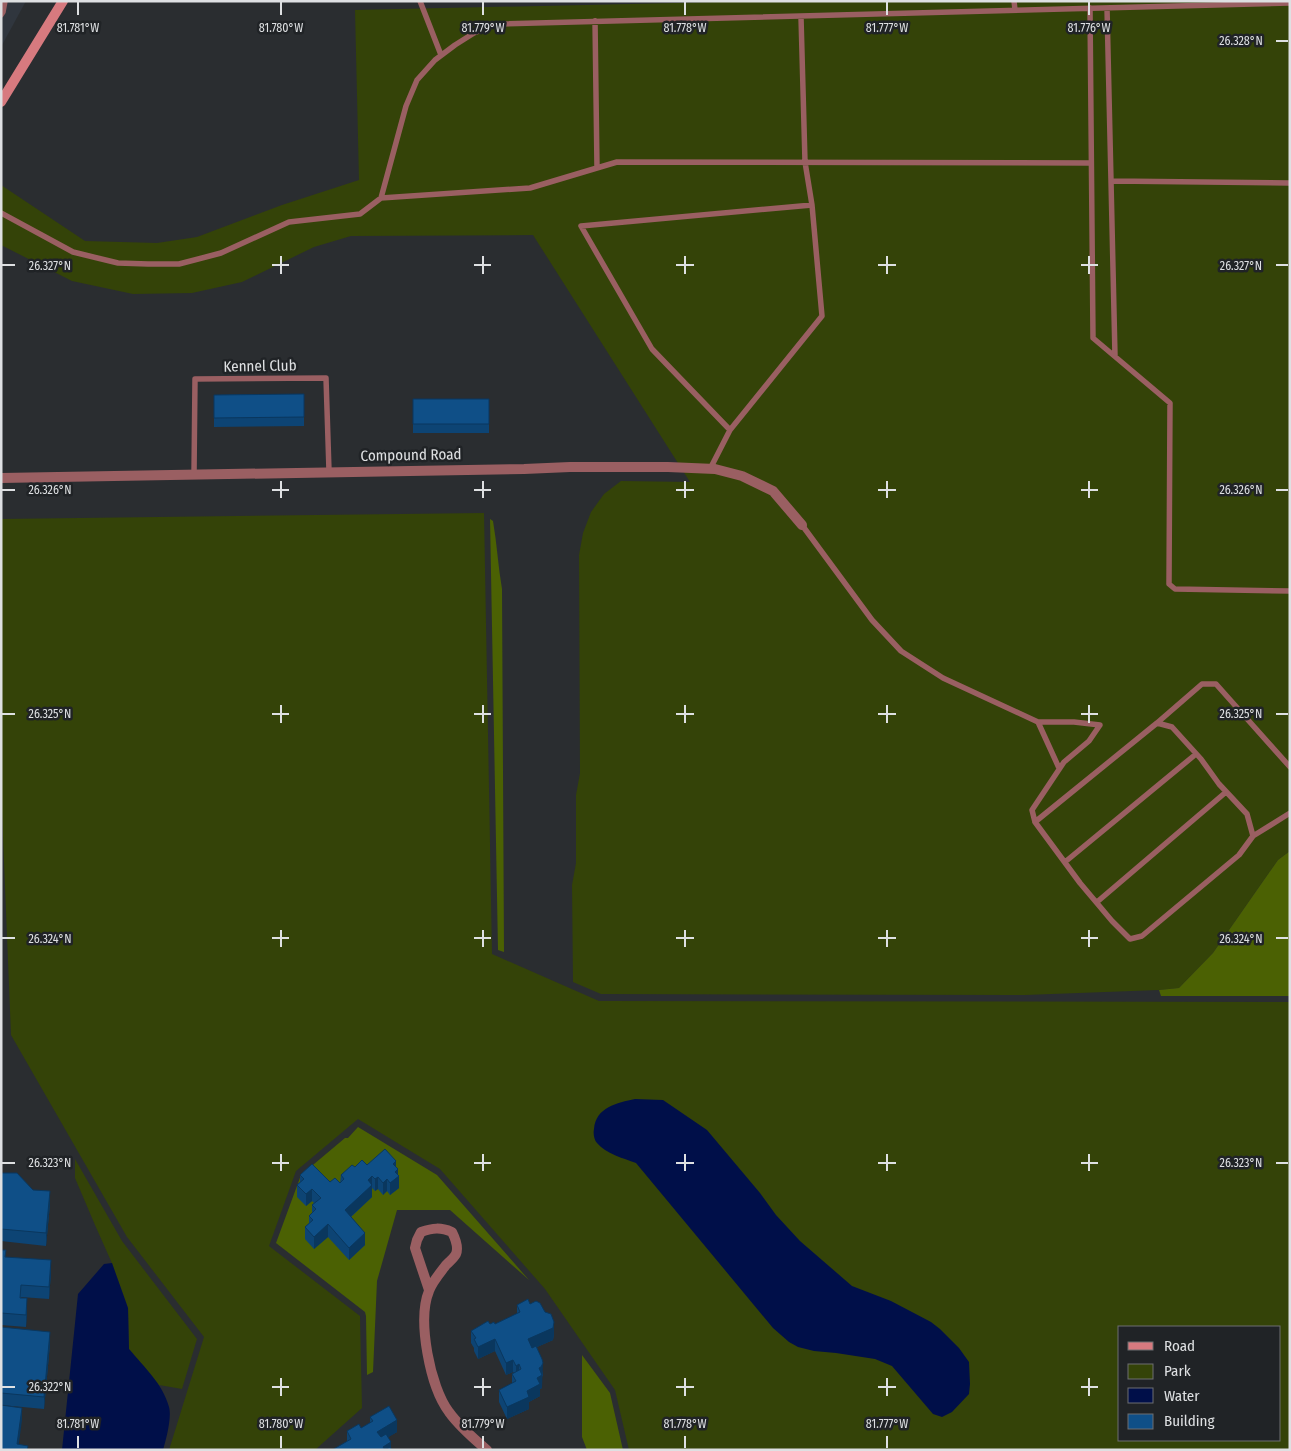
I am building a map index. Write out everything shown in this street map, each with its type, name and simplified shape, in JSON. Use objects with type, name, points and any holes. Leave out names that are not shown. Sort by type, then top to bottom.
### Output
[{"type":"street","points":[[1,102],[63,1]]},
{"type":"street","name":"Compound Road","points":[[1,478],[570,467],[710,469],[742,476],[773,491],[802,525]]},
{"type":"street","points":[[429,1290],[415,1248],[421,1232],[432,1228],[442,1228],[452,1232],[457,1241],[456,1254],[442,1270],[429,1290],[424,1309],[426,1338],[433,1380],[448,1412],[487,1450]]},
{"type":"lane","points":[[1,15],[5,1]]},
{"type":"lane","points":[[420,1],[442,55]]},
{"type":"lane","points":[[1014,1],[1015,10]]},
{"type":"lane","points":[[381,198],[406,106],[417,80],[442,55],[474,33],[497,24],[1290,3]]},
{"type":"lane","points":[[1090,8],[1093,338],[1170,403],[1169,584],[1176,589],[1290,591]]},
{"type":"lane","points":[[1107,8],[1115,356]]},
{"type":"lane","points":[[710,469],[730,430],[822,316],[812,206],[805,162],[801,17]]},
{"type":"lane","points":[[595,22],[597,168]]},
{"type":"lane","points":[[1,214],[73,252],[118,263],[179,264],[222,253],[289,222],[360,214],[381,198],[530,188],[617,162],[1091,163]]},
{"type":"lane","points":[[1111,182],[1290,183]]},
{"type":"lane","points":[[730,430],[652,349],[581,226],[812,206]]},
{"type":"lane","name":"Kennel Club","points":[[194,474],[195,379],[326,378],[329,471]]},
{"type":"lane","points":[[802,525],[872,620],[901,651],[943,678],[1038,722],[1074,722],[1100,725],[1089,741],[1059,768],[1032,810],[1034,822],[1112,921],[1130,938],[1142,936],[1239,855],[1252,836],[1290,812]]},
{"type":"lane","points":[[1034,822],[1158,723],[1202,684],[1216,684],[1290,767]]},
{"type":"lane","points":[[1038,722],[1059,768]]},
{"type":"lane","points":[[1158,723],[1172,727],[1226,792],[1247,814],[1252,836]]},
{"type":"lane","points":[[1065,862],[1196,754]]},
{"type":"lane","points":[[1098,902],[1226,792]]},
{"type":"shaded area","points":[[1,1],[26,1],[1,47]]},
{"type":"green space","points":[[764,1],[1290,1],[1290,851],[1278,860],[1213,953],[1179,988],[1025,995],[601,994],[573,982],[572,885],[576,863],[576,795],[580,773],[579,555],[583,533],[591,512],[604,494],[621,481],[690,482],[533,235],[351,236],[314,247],[242,282],[192,293],[133,294],[72,281],[1,245],[1,185],[85,241],[157,243],[197,237],[282,205],[359,180],[355,10]]},
{"type":"green space","points":[[484,513],[492,954],[599,1001],[1290,1002],[1290,1450],[629,1450],[615,1390],[545,1289],[440,1169],[358,1119],[296,1171],[269,1246],[360,1316],[362,1408],[315,1450],[169,1450],[204,1337],[127,1237],[11,1035],[1,787],[1,519]]},
{"type":"green space","points":[[490,519],[493,521],[502,589],[504,952],[498,950]]},
{"type":"green space","points":[[1290,851],[1290,996],[1161,996],[1159,990],[1179,988],[1213,953],[1278,860]]},
{"type":"green space","points":[[358,1127],[437,1175],[529,1280],[450,1210],[397,1210],[377,1281],[373,1372],[367,1375],[365,1312],[276,1243],[301,1175],[345,1138],[348,1138]]},
{"type":"green space","points":[[75,1159],[122,1241],[197,1339],[182,1389],[159,1385],[129,1349],[128,1308],[111,1261],[75,1178]]},
{"type":"green space","points":[[582,1355],[610,1393],[623,1450],[587,1450],[582,1437]]},
{"type":"water","points":[[635,1099],[663,1100],[707,1130],[776,1215],[800,1241],[852,1286],[891,1301],[931,1322],[940,1329],[959,1348],[969,1362],[969,1394],[952,1412],[942,1417],[933,1414],[892,1366],[875,1359],[798,1347],[773,1328],[636,1163],[610,1153],[596,1142],[594,1131],[596,1122],[603,1111],[615,1104]]},
{"type":"water","points":[[112,1263],[128,1308],[129,1349],[158,1383],[169,1407],[169,1422],[163,1450],[62,1450],[78,1294],[104,1264]]},
{"type":"building","points":[[304,394],[304,417],[214,418],[214,395]]},
{"type":"building","points":[[413,399],[489,399],[489,424],[413,424]]},
{"type":"building","points":[[385,1149],[396,1161],[393,1164],[398,1169],[395,1172],[399,1176],[390,1183],[387,1179],[383,1183],[378,1177],[375,1179],[372,1176],[368,1180],[372,1185],[345,1210],[365,1233],[349,1248],[328,1224],[314,1237],[305,1227],[313,1220],[309,1216],[316,1209],[312,1205],[321,1198],[312,1189],[306,1194],[297,1185],[304,1179],[300,1175],[312,1164],[330,1182],[335,1178],[340,1183],[344,1179],[341,1175],[352,1165],[355,1167],[362,1160],[367,1165]]},
{"type":"building","points":[[1,1173],[17,1173],[33,1190],[50,1191],[46,1233],[1,1229]]},
{"type":"building","points":[[1,1250],[6,1250],[5,1257],[51,1260],[49,1287],[21,1285],[20,1298],[27,1298],[26,1315],[1,1313]]},
{"type":"building","points":[[528,1299],[530,1304],[536,1301],[540,1303],[545,1312],[551,1314],[554,1322],[553,1328],[528,1339],[532,1348],[536,1346],[542,1359],[543,1363],[539,1368],[542,1375],[537,1378],[540,1384],[527,1391],[529,1397],[507,1407],[499,1390],[516,1381],[512,1374],[521,1369],[519,1364],[516,1366],[513,1360],[506,1363],[495,1339],[478,1347],[474,1339],[476,1338],[471,1331],[488,1321],[490,1324],[494,1322],[495,1324],[520,1312],[517,1305]]},
{"type":"building","points":[[1,1327],[50,1332],[44,1397],[1,1393]]},
{"type":"building","points":[[1,1405],[22,1408],[17,1444],[28,1446],[27,1450],[1,1450]]},
{"type":"building","points":[[389,1406],[397,1420],[377,1432],[381,1437],[386,1434],[391,1442],[383,1447],[385,1450],[332,1450],[351,1439],[347,1431],[359,1424],[361,1428],[373,1421],[370,1417]]}]
